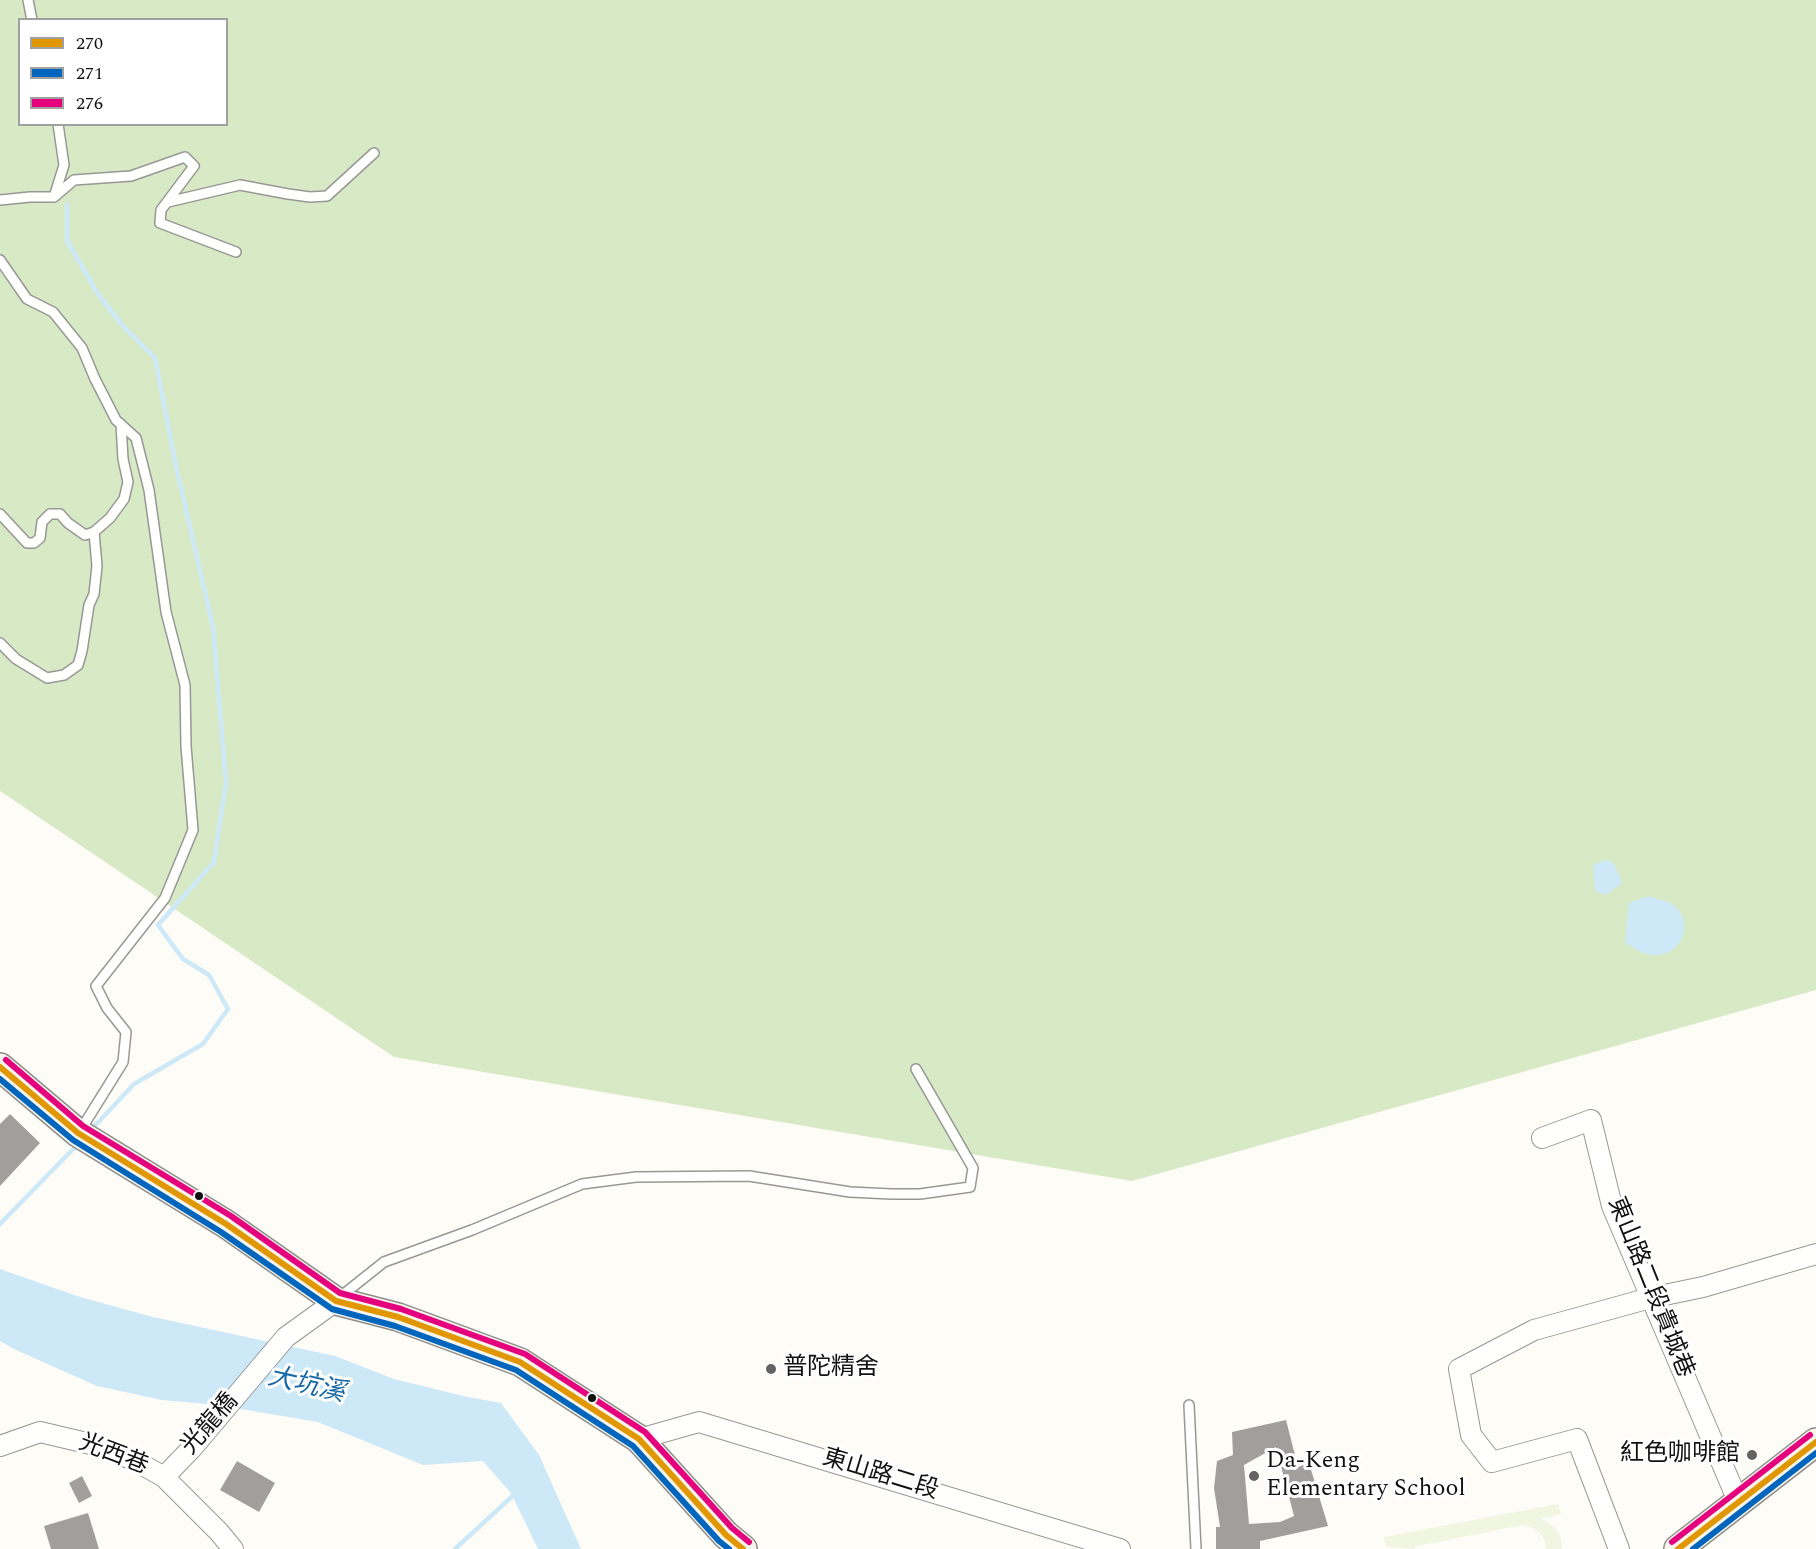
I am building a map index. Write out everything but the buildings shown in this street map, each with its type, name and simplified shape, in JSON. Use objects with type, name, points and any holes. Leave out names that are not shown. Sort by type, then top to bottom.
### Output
[{"type":"main road","points":[[0,1066],[78,1132],[226,1224],[336,1301],[398,1317],[520,1362],[639,1439],[726,1534],[743,1549]]},
{"type":"main road","points":[[1678,1549],[1816,1442]]},
{"type":"street","name":"東山路二段貴城巷","points":[[1542,1138],[1591,1120],[1612,1206],[1738,1501]]},
{"type":"street","points":[[1619,1549],[1577,1439],[1492,1462],[1471,1435],[1459,1369],[1534,1330],[1650,1298],[1703,1287],[1816,1254]]},
{"type":"street","name":"光龍橋","points":[[164,1476],[193,1447],[286,1337],[336,1301]]},
{"type":"street","name":"東山路二段","points":[[639,1439],[699,1422],[1120,1549]]},
{"type":"street","name":"光西巷","points":[[0,1446],[40,1432],[95,1446],[134,1460],[164,1476],[233,1549]]},
{"type":"lane","points":[[28,0],[32,18]]},
{"type":"lane","points":[[54,197],[64,165],[58,126]]},
{"type":"lane","points":[[168,202],[240,185],[310,197],[327,196],[374,153]]},
{"type":"lane","points":[[0,200],[54,197],[74,180],[132,176],[186,157],[194,166],[161,210],[160,223],[237,252]]},
{"type":"lane","points":[[0,260],[27,299],[53,312],[82,348],[116,420],[136,438],[149,490],[166,612],[185,685],[186,746],[193,830],[165,898],[96,986],[107,1008],[126,1032],[123,1062],[78,1132]]},
{"type":"lane","points":[[0,514],[27,543],[34,543],[40,538],[42,522],[50,514],[60,514],[85,535],[94,532],[110,518],[124,499],[128,482],[123,459],[121,424]]},
{"type":"lane","points":[[0,643],[16,659],[46,678],[63,675],[78,665],[89,605],[94,594],[97,566],[94,532]]},
{"type":"lane","points":[[336,1301],[384,1262],[472,1230],[582,1184],[636,1177],[749,1176],[850,1192],[920,1194],[970,1187],[973,1168],[916,1069]]},
{"type":"lane","points":[[1189,1405],[1196,1549]]},
{"type":"green space","points":[[0,0],[1816,0],[1816,990],[1132,1181],[394,1057],[0,791]]},
{"type":"green space","points":[[1558,1504],[1561,1514],[1541,1519],[1557,1531],[1562,1549],[1546,1549],[1544,1539],[1539,1532],[1532,1527],[1522,1525],[1417,1546],[1413,1549],[1386,1547],[1384,1537]]},
{"type":"water","points":[[1605,860],[1613,862],[1622,883],[1606,895],[1595,891],[1593,865]]},
{"type":"water","points":[[1649,896],[1675,906],[1684,922],[1682,938],[1678,945],[1663,954],[1646,954],[1625,942],[1629,903]]},
{"type":"water","name":"大坑溪","points":[[0,1269],[80,1297],[153,1317],[335,1356],[394,1379],[501,1403],[539,1455],[581,1549],[538,1549],[511,1493],[483,1461],[423,1465],[318,1422],[217,1405],[162,1400],[97,1386],[14,1349],[0,1341]]},
{"type":"waterway","points":[[67,204],[67,241],[98,294],[122,325],[155,358],[176,466],[213,627],[226,783],[214,862],[158,925],[183,959],[209,975],[228,1009],[203,1044],[134,1084],[91,1130]]},
{"type":"waterway","points":[[0,1224],[79,1143]]},
{"type":"waterway","points":[[455,1549],[517,1492]]},
{"type":"transit line","name":"276","points":[[6,1060],[83,1126],[231,1216],[340,1293],[401,1309],[525,1354],[645,1432],[732,1528],[749,1542]]},
{"type":"transit line","name":"270","points":[[0,1067],[78,1133],[226,1224],[336,1301],[398,1317],[520,1362],[639,1439],[726,1535],[743,1549]]},
{"type":"transit line","name":"271","points":[[0,1079],[73,1140],[221,1232],[332,1309],[395,1326],[516,1370],[633,1446],[719,1541],[729,1549]]},
{"type":"transit line","name":"276","points":[[1672,1542],[1810,1435]]},
{"type":"transit line","name":"270","points":[[1678,1549],[1816,1442]]},
{"type":"transit line","name":"271","points":[[1693,1549],[1816,1453]]},
{"type":"place","name":"普陀精舍","points":[[771,1369]]},
{"type":"place","name":"紅色咖啡館","points":[[1752,1455]]},
{"type":"place","name":"Da-Keng Elementary School","points":[[1254,1476]]}]
